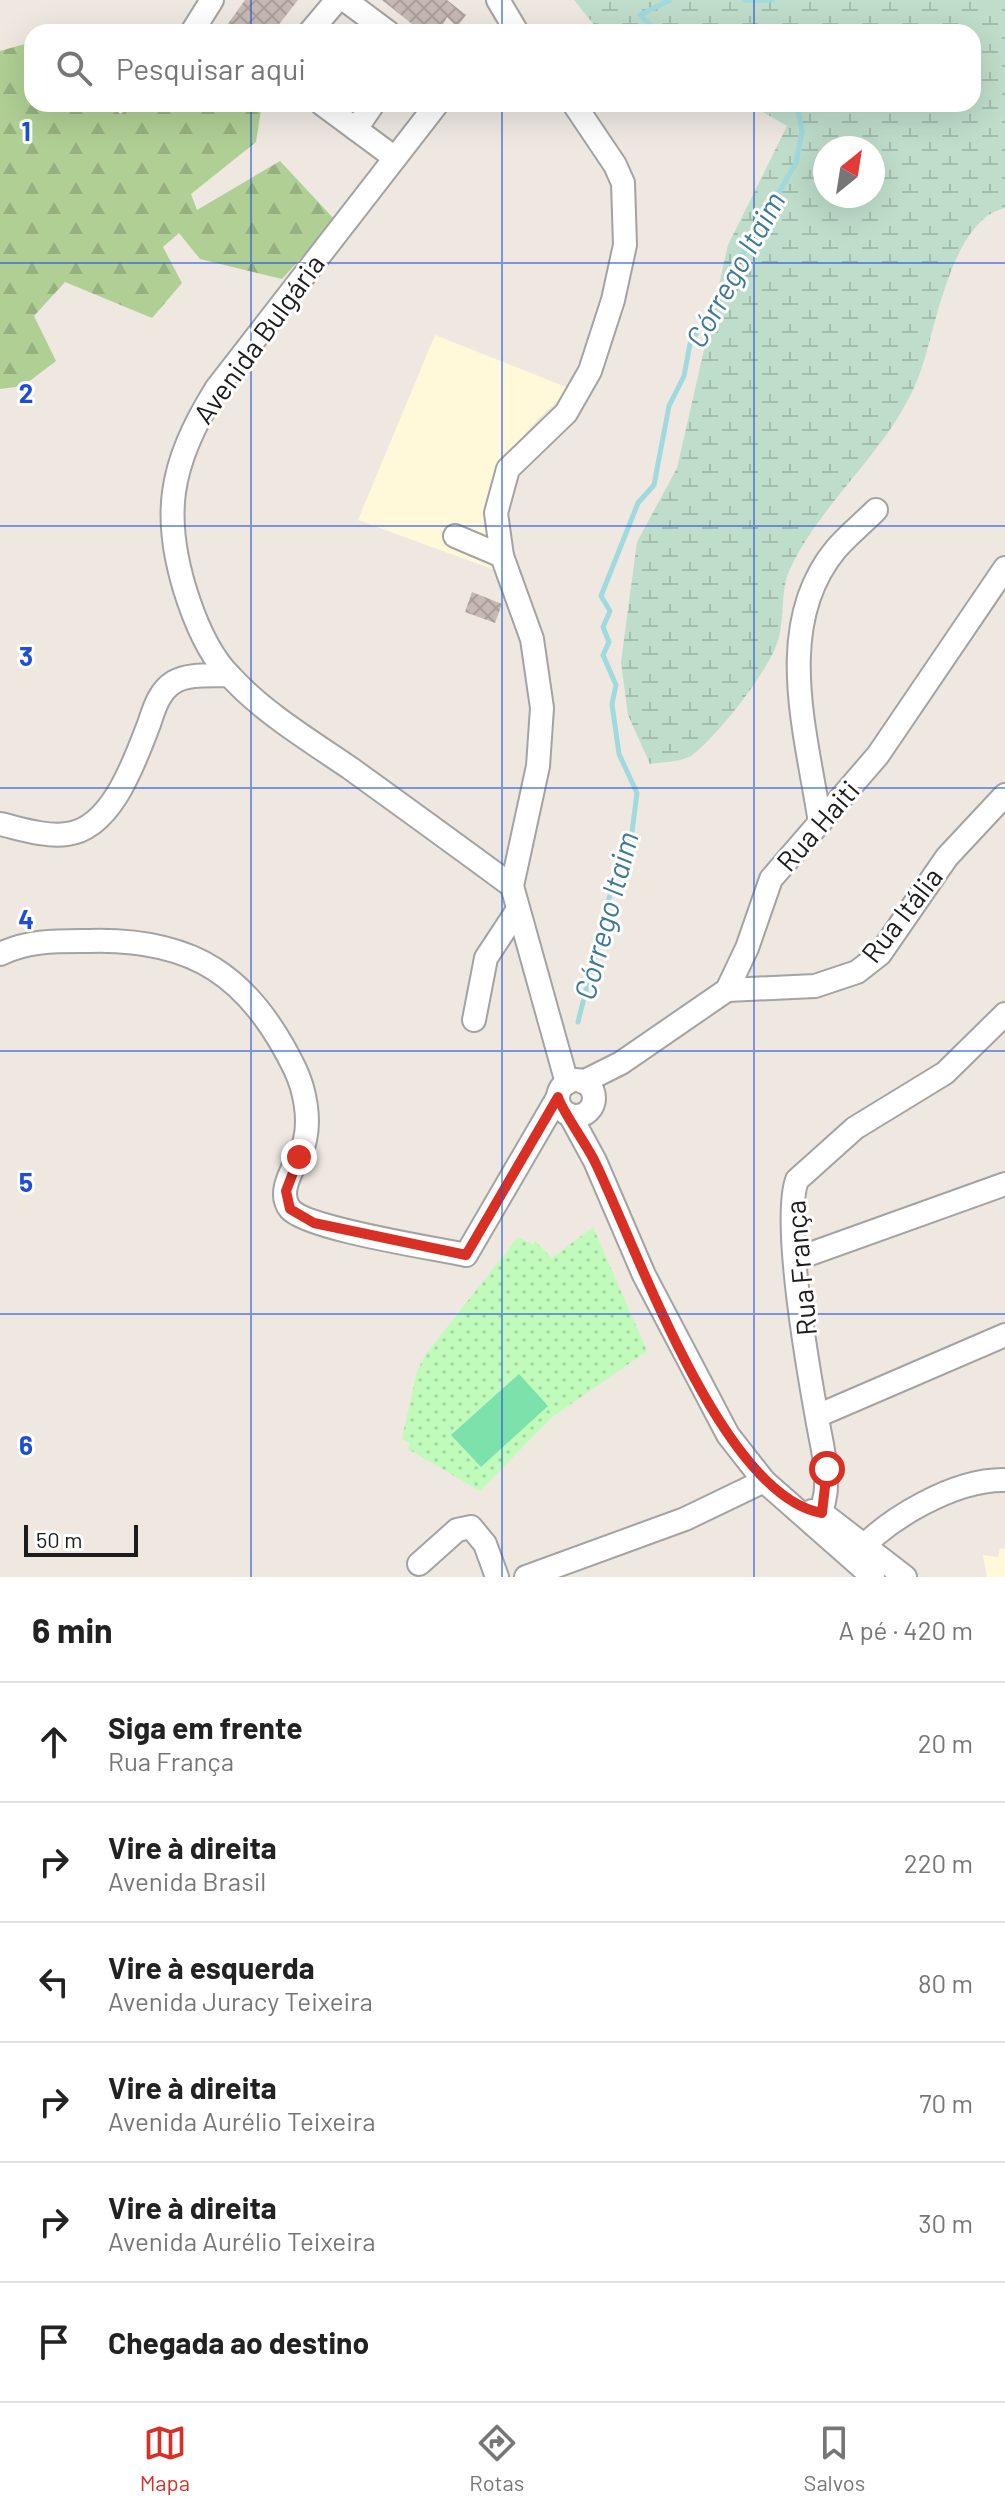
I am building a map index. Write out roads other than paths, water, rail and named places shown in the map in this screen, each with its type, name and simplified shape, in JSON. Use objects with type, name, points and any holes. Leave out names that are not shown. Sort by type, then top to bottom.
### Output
[{"type":"street","points":[[197,24],[212,0]]},
{"type":"street","points":[[317,24],[337,0]]},
{"type":"street","points":[[345,0],[377,24]]},
{"type":"street","points":[[333,112],[395,158]]},
{"type":"street","points":[[356,129],[368,112]]},
{"type":"street","name":"Avenida Bulgária","points":[[431,112],[216,389],[185,447],[171,515],[172,543],[195,619],[229,675],[270,713],[512,886]]},
{"type":"street","points":[[579,112],[615,165],[623,183],[625,245],[602,339],[584,383],[566,413],[508,469],[496,513],[502,556],[532,639],[542,708],[538,766],[512,886],[517,911],[595,1161],[640,1266],[728,1435],[764,1481],[859,1550],[904,1577]]},
{"type":"street","points":[[820,823],[797,676],[799,637],[814,588],[836,550],[876,510]]},
{"type":"street","points":[[455,536],[502,556]]},
{"type":"street","name":"Rua Haiti","points":[[577,1098],[621,1063],[727,990],[747,948],[771,879],[908,715],[1005,568]]},
{"type":"street","points":[[0,824],[50,835],[71,834],[87,828],[116,796],[131,771],[159,698],[172,683],[184,678],[229,675]]},
{"type":"street","name":"Rua Itália","points":[[727,990],[815,986],[857,972],[880,954],[947,857],[1005,795]]},
{"type":"street","points":[[474,1020],[486,958],[517,911]]},
{"type":"street","points":[[0,954],[21,944],[122,940],[154,943],[206,962],[253,1002],[296,1072],[308,1124],[305,1142],[286,1191],[290,1209],[314,1223],[466,1255],[577,1098]]},
{"type":"street","name":"Rua França","points":[[812,1516],[827,1469],[796,1259],[792,1193],[805,1169],[855,1128],[945,1073],[1005,1014]]},
{"type":"street","points":[[796,1259],[1005,1184]]},
{"type":"street","points":[[817,1416],[1005,1335]]},
{"type":"street","points":[[859,1550],[932,1498],[963,1485],[1005,1480]]},
{"type":"street","points":[[526,1577],[685,1519],[764,1481]]},
{"type":"street","points":[[419,1564],[457,1530],[471,1527],[485,1544],[497,1577]]},
{"type":"street","points":[[859,1550],[873,1577]]},
{"type":"waterway","name":"Córrego Itaim","points":[[649,24],[640,15],[670,0]]},
{"type":"waterway","name":"Córrego Itaim","points":[[745,0],[772,0]]},
{"type":"waterway","name":"Córrego Itaim","points":[[578,1022],[616,871],[632,832],[637,793],[619,754],[612,704],[616,685],[603,655],[609,642],[603,627],[610,611],[601,596],[638,503],[654,485],[669,406],[684,376],[690,344],[796,163],[802,132],[798,112]]}]
